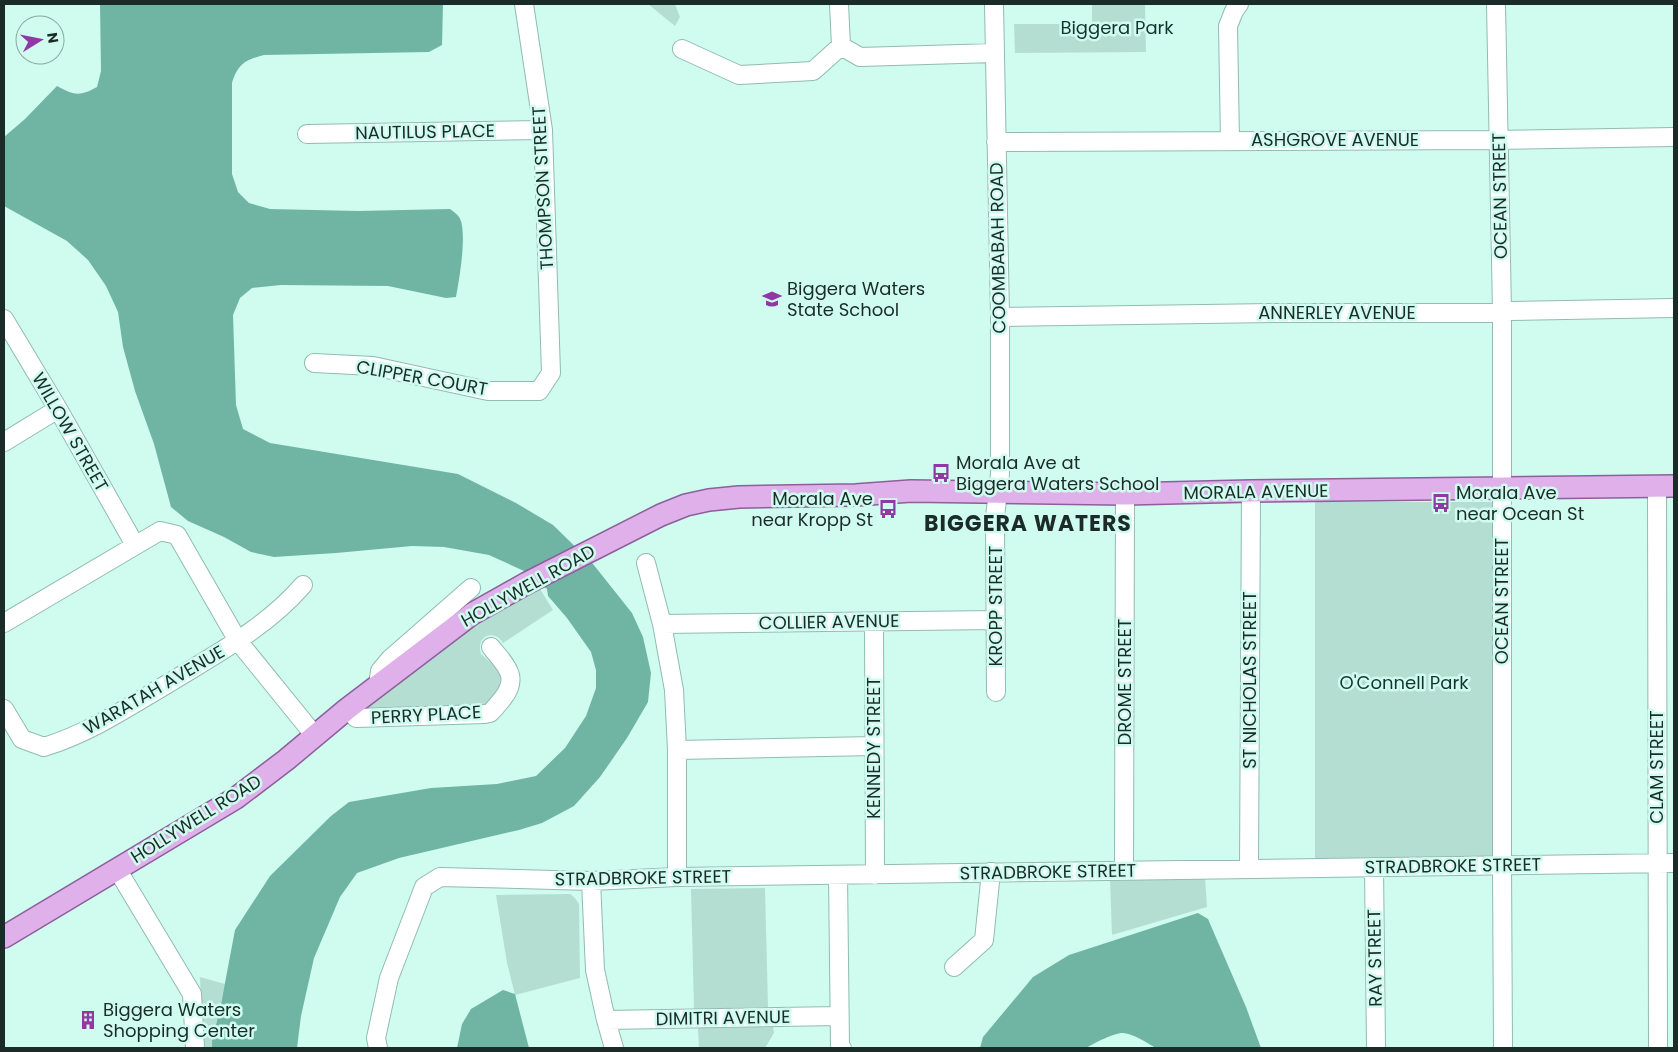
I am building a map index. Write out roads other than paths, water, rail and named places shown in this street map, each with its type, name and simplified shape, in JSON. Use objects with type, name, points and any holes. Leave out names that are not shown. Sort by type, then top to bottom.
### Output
[{"type":"main road","name":"MORALA AVENUE","points":[[661,515],[691,504],[739,497],[856,495],[911,491],[1126,494],[1666,486]]},
{"type":"main road","name":"HOLLYWELL ROAD","points":[[4,937],[236,798],[316,736],[347,709],[472,614],[527,583],[661,515]]},
{"type":"street","name":"THOMPSON STREET","points":[[524,4],[543,130],[551,373]]},
{"type":"street","points":[[682,49],[739,75],[813,71],[840,46],[839,4]]},
{"type":"street","name":"COOMBABAH ROAD","points":[[994,4],[1000,318],[1000,474],[998,491]]},
{"type":"street","points":[[1230,141],[1228,26],[1239,4]]},
{"type":"street","name":"OCEAN STREET","points":[[1496,4],[1502,311],[1503,1048]]},
{"type":"street","points":[[840,46],[860,57],[994,53]]},
{"type":"street","name":"NAUTILUS PLACE","points":[[307,134],[543,130]]},
{"type":"street","name":"ASHGROVE AVENUE","points":[[996,142],[1499,140],[1674,137]]},
{"type":"street","name":"ANNERLEY AVENUE","points":[[1000,318],[1674,308]]},
{"type":"street","name":"WILLOW STREET","points":[[4,320],[58,409],[135,546]]},
{"type":"street","name":"CLIPPER COURT","points":[[314,363],[373,366],[488,391],[539,391],[551,373]]},
{"type":"street","points":[[4,442],[58,409]]},
{"type":"street","name":"CLAM STREET","points":[[1658,1048],[1666,863],[1666,486]]},
{"type":"street","name":"KROPP STREET","points":[[996,692],[995,517],[998,491]]},
{"type":"street","name":"ST NICHOLAS STREET","points":[[1249,869],[1251,491]]},
{"type":"street","name":"DROME STREET","points":[[1124,871],[1126,494]]},
{"type":"street","points":[[4,623],[160,531],[177,535],[238,641],[316,736]]},
{"type":"street","points":[[646,563],[662,624],[674,690],[677,750],[678,877]]},
{"type":"street","name":"WARATAH AVENUE","points":[[4,709],[22,739],[44,747],[94,728],[238,641],[292,598],[303,584]]},
{"type":"street","name":"HOLLYWELL ROAD","points":[[378,686],[380,671],[390,659],[471,588]]},
{"type":"street","name":"COLLIER AVENUE","points":[[662,624],[996,620]]},
{"type":"street","name":"KENNEDY STREET","points":[[874,622],[875,875]]},
{"type":"street","name":"PERRY PLACE","points":[[347,709],[356,718],[485,714],[490,712],[510,689],[512,683],[509,672],[491,647]]},
{"type":"street","points":[[677,750],[874,746]]},
{"type":"street","name":"STRADBROKE STREET","points":[[378,1048],[376,1038],[389,978],[424,887],[440,877],[591,881],[678,877],[1666,863]]},
{"type":"street","name":"RAY STREET","points":[[1374,868],[1376,1048]]},
{"type":"street","points":[[117,869],[192,994],[194,1048]]},
{"type":"street","points":[[954,967],[984,940],[991,872]]},
{"type":"street","points":[[838,876],[840,1046],[842,1048]]},
{"type":"street","points":[[591,881],[595,970],[614,1048]]},
{"type":"street","name":"DIMITRI AVENUE","points":[[606,1020],[840,1016]]},
{"type":"place","name":"Biggera Waters State School","points":[[772,299]]},
{"type":"place","name":"Morala Ave at Biggera Waters School","points":[[941,473]]},
{"type":"place","name":"Morala Ave near Ocean St","points":[[1441,503]]},
{"type":"place","name":"Morala Ave near Kropp St","points":[[888,509]]},
{"type":"place","name":"Biggera Waters Shopping Center","points":[[88,1020]]},
{"type":"district","name":"BIGGERA WATERS","points":[[1028,523]]},
{"type":"park label","name":"Biggera Park","points":[[1117,28]]},
{"type":"park label","name":"O'Connell Park","points":[[1404,683]]}]
